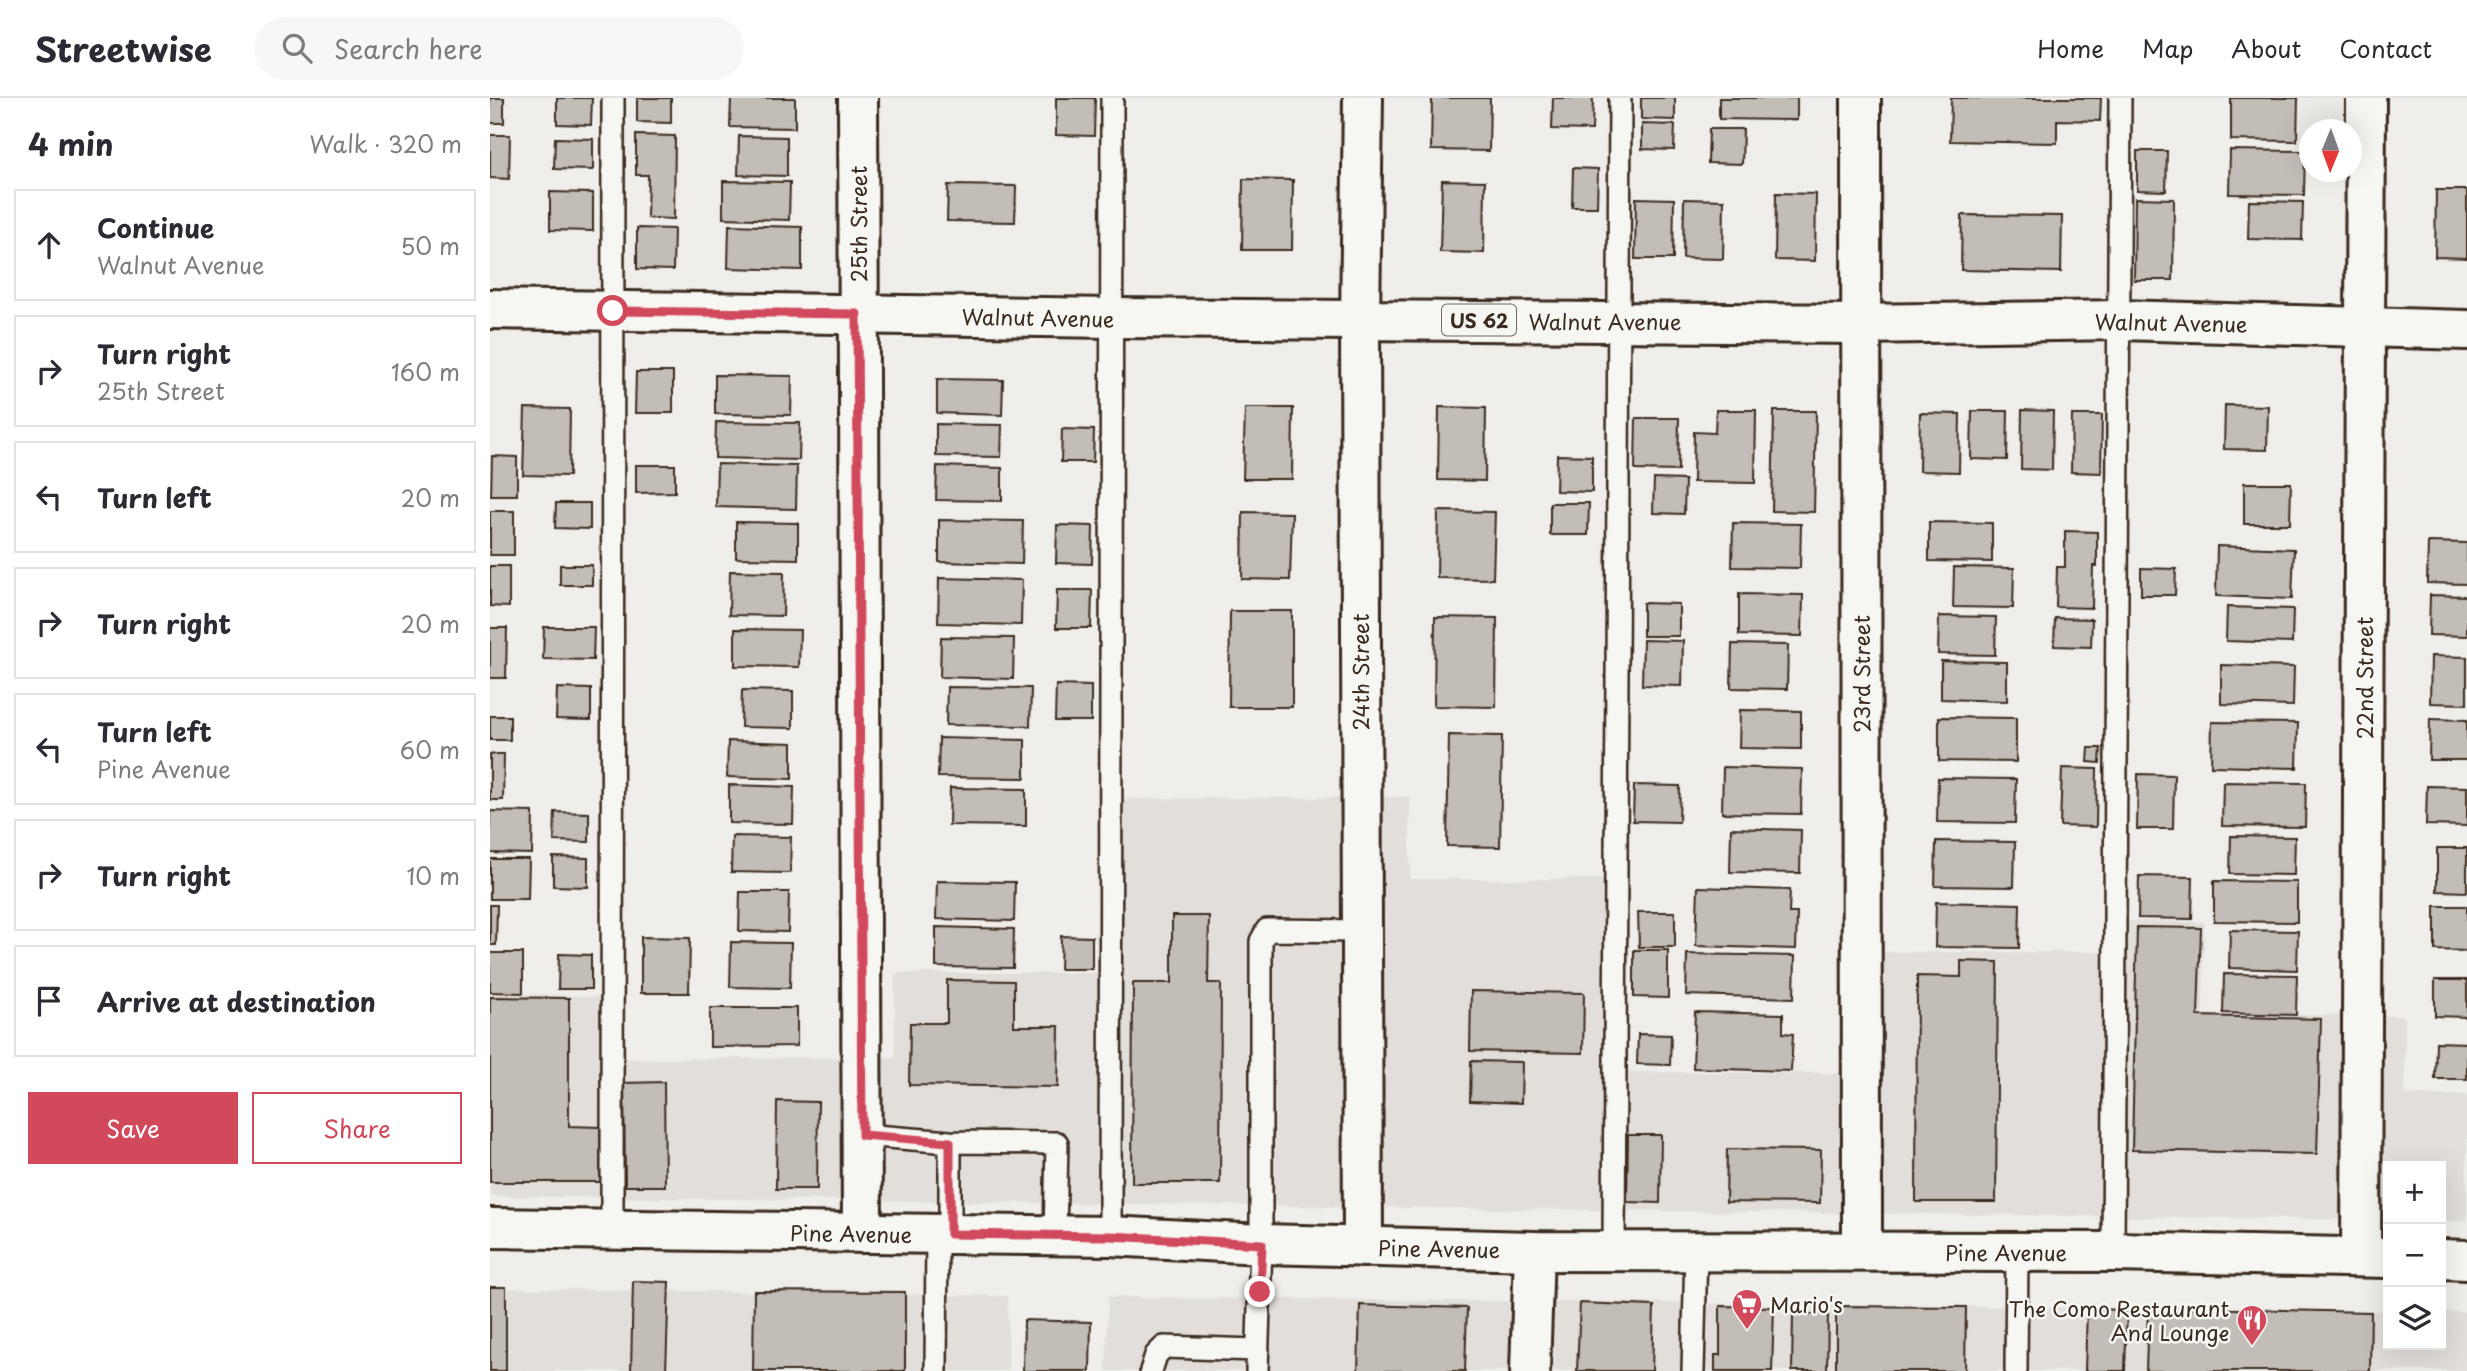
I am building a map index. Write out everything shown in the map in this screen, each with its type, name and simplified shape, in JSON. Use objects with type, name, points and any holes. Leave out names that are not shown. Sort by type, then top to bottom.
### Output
[{"type":"street","name":"25th Street","points":[[858,98],[862,1233]]},
{"type":"street","name":"24th Street","points":[[1363,98],[1360,319],[1363,1247]]},
{"type":"street","name":"23rd Street","points":[[1861,98],[1861,1251]]},
{"type":"street","name":"22nd Street","points":[[2366,98],[2365,328],[2375,1258]]},
{"type":"street","name":"Walnut Avenue","points":[[490,309],[1113,318],[1860,324],[2120,320],[2467,330]]},
{"type":"street","name":"Pine Avenue","points":[[490,1228],[1110,1236],[1262,1244],[1312,1243],[1363,1247],[1534,1251],[2113,1252],[2375,1258]]},
{"type":"street","points":[[1530,1371],[1534,1251]]},
{"type":"street","points":[[2446,1259],[2467,1259]]},
{"type":"lane","points":[[612,1230],[613,98]]},
{"type":"lane","points":[[1110,1236],[1112,98]]},
{"type":"lane","points":[[1614,1250],[1620,98]]},
{"type":"lane","points":[[2113,1252],[2120,98]]},
{"type":"lane","points":[[1151,1371],[1156,1355],[1164,1348],[1258,1360],[1262,1244],[1261,941],[1267,930],[1360,931]]},
{"type":"lane","points":[[862,1135],[950,1142],[1057,1143],[1055,1235]]},
{"type":"lane","points":[[936,1371],[950,1142]]},
{"type":"lane","points":[[1693,1371],[1696,1251]]},
{"type":"lane","points":[[2016,1371],[2017,1252]]},
{"type":"shaded area","points":[[1410,797],[1410,879],[1625,879],[1627,1072],[1840,1073],[1841,952],[2126,952],[2127,921],[2204,922],[2203,1014],[2405,1016],[2405,1095],[2467,1095],[2467,1221],[2446,1221],[2446,1161],[2383,1161],[2383,1220],[490,1196],[490,993],[624,998],[624,1059],[895,1057],[895,973],[1100,973],[1102,799]]},
{"type":"shaded area","points":[[490,1288],[1008,1296],[1008,1371],[490,1371]]},
{"type":"shaded area","points":[[1108,1297],[2383,1311],[2383,1350],[2446,1350],[2446,1312],[2467,1312],[2467,1371],[1106,1371]]},
{"type":"building","points":[[490,98],[504,98],[504,123],[490,123]]},
{"type":"building","points":[[557,98],[592,98],[591,125],[557,124]]},
{"type":"building","points":[[637,98],[671,98],[671,123],[637,122]]},
{"type":"building","points":[[731,98],[795,98],[795,128],[730,127]]},
{"type":"building","points":[[1056,98],[1095,98],[1094,136],[1056,135]]},
{"type":"building","points":[[1432,98],[1490,98],[1489,151],[1431,150]]},
{"type":"building","points":[[1553,98],[1593,98],[1592,130],[1552,129]]},
{"type":"building","points":[[1641,98],[1675,98],[1675,120],[1641,119]]},
{"type":"building","points":[[1719,98],[1797,98],[1797,120],[1719,119]]},
{"type":"building","points":[[1951,98],[2101,98],[2100,121],[2057,120],[2057,143],[1950,141]]},
{"type":"building","points":[[2231,98],[2298,98],[2297,141],[2231,140]]},
{"type":"building","points":[[1642,124],[1675,125],[1674,150],[1642,149]]},
{"type":"building","points":[[1709,129],[1743,129],[1742,164],[1708,163]]},
{"type":"building","points":[[490,135],[510,135],[509,179],[490,178]]},
{"type":"building","points":[[636,135],[675,136],[674,219],[647,218],[648,175],[636,175]]},
{"type":"building","points":[[739,136],[787,137],[787,176],[738,175]]},
{"type":"building","points":[[555,138],[593,139],[593,170],[554,169]]},
{"type":"building","points":[[2230,150],[2299,151],[2299,182],[2304,182],[2304,195],[2229,194]]},
{"type":"building","points":[[2137,151],[2167,151],[2166,191],[2137,190]]},
{"type":"building","points":[[1573,168],[1598,169],[1597,207],[1572,207]]},
{"type":"building","points":[[1243,179],[1293,180],[1292,250],[1242,250]]},
{"type":"building","points":[[1442,180],[1485,181],[1484,253],[1440,252]]},
{"type":"building","points":[[723,181],[790,182],[789,220],[723,218]]},
{"type":"building","points":[[948,185],[1016,186],[1015,222],[947,221]]},
{"type":"building","points":[[2436,190],[2467,190],[2467,258],[2435,257]]},
{"type":"building","points":[[550,192],[593,193],[593,231],[550,230]]},
{"type":"building","points":[[1776,193],[1816,194],[1815,261],[1775,260]]},
{"type":"building","points":[[1636,198],[1674,199],[1673,259],[1635,259]]},
{"type":"building","points":[[2135,198],[2174,199],[2173,280],[2134,280]]},
{"type":"building","points":[[1684,199],[1724,200],[1723,259],[1683,258]]},
{"type":"building","points":[[2249,201],[2303,202],[2302,240],[2248,239]]},
{"type":"building","points":[[1962,215],[2062,216],[2061,272],[1961,270]]},
{"type":"building","points":[[729,225],[802,227],[802,270],[728,268]]},
{"type":"building","points":[[637,228],[674,229],[673,270],[637,269]]},
{"type":"building","points":[[636,372],[673,372],[673,413],[635,413]]},
{"type":"building","points":[[715,375],[792,376],[791,415],[715,414]]},
{"type":"building","points":[[937,379],[1003,380],[1002,415],[937,413]]},
{"type":"building","points":[[2225,405],[2268,406],[2267,450],[2224,449]]},
{"type":"building","points":[[1439,407],[1486,408],[1485,481],[1438,480]]},
{"type":"building","points":[[525,408],[570,409],[569,476],[523,475]]},
{"type":"building","points":[[1245,408],[1293,408],[1292,479],[1243,479]]},
{"type":"building","points":[[1716,410],[1756,410],[1755,483],[1693,482],[1694,432],[1715,433]]},
{"type":"building","points":[[2022,410],[2053,411],[2052,470],[2021,469]]},
{"type":"building","points":[[1774,411],[1816,411],[1814,512],[1772,511]]},
{"type":"building","points":[[1972,411],[2008,411],[2007,460],[1971,459]]},
{"type":"building","points":[[1920,413],[1960,414],[1959,472],[1919,471]]},
{"type":"building","points":[[2072,415],[2102,415],[2101,473],[2071,472]]},
{"type":"building","points":[[1636,418],[1679,418],[1678,471],[1635,470]]},
{"type":"building","points":[[716,422],[800,423],[799,460],[715,458]]},
{"type":"building","points":[[936,424],[1002,425],[1001,457],[936,456]]},
{"type":"building","points":[[1062,429],[1094,430],[1093,462],[1061,462]]},
{"type":"building","points":[[1557,455],[1592,456],[1592,492],[1556,491]]},
{"type":"building","points":[[492,456],[517,457],[517,495],[491,495]]},
{"type":"building","points":[[717,464],[797,466],[796,509],[716,507]]},
{"type":"building","points":[[636,465],[675,465],[675,492],[636,493]]},
{"type":"building","points":[[937,466],[1002,468],[1002,501],[936,500]]},
{"type":"building","points":[[1654,479],[1685,480],[1684,514],[1653,513]]},
{"type":"building","points":[[2244,483],[2291,483],[2290,524],[2244,524]]},
{"type":"building","points":[[556,503],[590,503],[590,529],[555,528]]},
{"type":"building","points":[[1550,503],[1589,503],[1588,535],[1550,535]]},
{"type":"building","points":[[490,511],[514,511],[514,555],[490,555]]},
{"type":"building","points":[[1438,511],[1495,512],[1493,579],[1437,578]]},
{"type":"building","points":[[1243,512],[1292,513],[1290,580],[1242,579]]},
{"type":"building","points":[[939,520],[1023,521],[1022,564],[939,562]]},
{"type":"building","points":[[736,522],[798,523],[798,559],[736,558]]},
{"type":"building","points":[[1929,522],[1992,523],[1992,562],[1929,561]]},
{"type":"building","points":[[1733,523],[1801,524],[1800,568],[1732,567]]},
{"type":"building","points":[[1057,525],[1093,526],[1092,564],[1056,563]]},
{"type":"building","points":[[2065,531],[2097,532],[2097,566],[2093,566],[2092,608],[2056,607],[2057,567],[2065,567]]},
{"type":"building","points":[[2428,542],[2467,543],[2467,584],[2427,583]]},
{"type":"building","points":[[2217,546],[2294,549],[2292,599],[2216,596]]},
{"type":"building","points":[[560,565],[592,565],[592,585],[560,585]]},
{"type":"building","points":[[490,566],[509,566],[509,607],[490,606]]},
{"type":"building","points":[[1954,567],[2014,568],[2013,608],[1953,607]]},
{"type":"building","points":[[2141,568],[2176,569],[2175,595],[2141,595]]},
{"type":"building","points":[[730,571],[784,572],[783,616],[729,615]]},
{"type":"building","points":[[939,578],[1022,580],[1021,625],[938,623]]},
{"type":"building","points":[[1057,590],[1092,590],[1091,628],[1056,628]]},
{"type":"building","points":[[1739,594],[1803,595],[1802,636],[1739,635]]},
{"type":"building","points":[[2430,595],[2467,596],[2467,636],[2429,635]]},
{"type":"building","points":[[1643,603],[1679,604],[1679,636],[1643,636]]},
{"type":"building","points":[[2227,607],[2293,609],[2292,643],[2226,641]]},
{"type":"building","points":[[1230,611],[1292,611],[1292,707],[1229,707]]},
{"type":"building","points":[[1939,616],[1996,617],[1995,655],[1938,654]]},
{"type":"building","points":[[1435,617],[1497,618],[1496,707],[1434,706]]},
{"type":"building","points":[[2055,618],[2092,619],[2091,647],[2054,646]]},
{"type":"building","points":[[544,627],[594,627],[593,660],[543,659]]},
{"type":"building","points":[[490,628],[507,628],[506,678],[490,678]]},
{"type":"building","points":[[735,629],[800,630],[799,667],[735,666]]},
{"type":"building","points":[[941,637],[1014,638],[1013,679],[940,677]]},
{"type":"building","points":[[1643,640],[1683,641],[1682,686],[1642,685]]},
{"type":"building","points":[[1732,644],[1788,645],[1787,689],[1731,688]]},
{"type":"building","points":[[2431,656],[2467,657],[2467,704],[2430,703]]},
{"type":"building","points":[[1941,661],[2007,662],[2007,701],[1941,699]]},
{"type":"building","points":[[2221,665],[2294,667],[2293,706],[2221,704]]},
{"type":"building","points":[[1056,685],[1091,686],[1091,721],[1055,721]]},
{"type":"building","points":[[947,687],[1031,688],[1030,726],[946,725]]},
{"type":"building","points":[[557,688],[591,689],[591,720],[556,719]]},
{"type":"building","points":[[742,690],[793,691],[793,728],[741,727]]},
{"type":"building","points":[[1740,710],[1801,711],[1801,749],[1739,748]]},
{"type":"building","points":[[490,716],[510,716],[510,740],[490,740]]},
{"type":"building","points":[[1939,717],[2016,718],[2016,762],[1939,761]]},
{"type":"building","points":[[2430,719],[2467,720],[2467,760],[2429,760]]},
{"type":"building","points":[[2212,722],[2298,723],[2297,768],[2211,766]]},
{"type":"building","points":[[1449,735],[1502,736],[1500,847],[1447,846]]},
{"type":"building","points":[[939,738],[1025,740],[1025,778],[938,777]]},
{"type":"building","points":[[728,741],[792,743],[792,779],[727,777]]},
{"type":"building","points":[[2089,748],[2101,748],[2100,763],[2088,762]]},
{"type":"building","points":[[490,754],[504,754],[503,800],[490,800]]},
{"type":"building","points":[[1723,767],[1802,769],[1801,814],[1722,813]]},
{"type":"building","points":[[2062,768],[2097,769],[2096,827],[2060,826]]},
{"type":"building","points":[[2138,774],[2174,775],[2173,829],[2137,829]]},
{"type":"building","points":[[1938,778],[2016,779],[2015,823],[1937,822]]},
{"type":"building","points":[[2223,782],[2306,783],[2305,827],[2222,826]]},
{"type":"building","points":[[729,785],[794,787],[793,824],[729,823]]},
{"type":"building","points":[[1634,785],[1680,786],[1679,822],[1633,821]]},
{"type":"building","points":[[2427,786],[2467,787],[2467,826],[2426,825]]},
{"type":"building","points":[[950,788],[1026,789],[1026,826],[949,825]]},
{"type":"building","points":[[490,811],[533,812],[532,854],[490,853]]},
{"type":"building","points":[[555,812],[589,813],[589,842],[554,841]]},
{"type":"building","points":[[1731,828],[1801,830],[1800,873],[1730,872]]},
{"type":"building","points":[[732,836],[791,837],[790,873],[731,872]]},
{"type":"building","points":[[2231,836],[2295,837],[2294,875],[2230,874]]},
{"type":"building","points":[[1936,841],[2015,842],[2014,887],[1935,886]]},
{"type":"building","points":[[2437,848],[2467,848],[2467,892],[2437,891]]},
{"type":"building","points":[[553,857],[588,858],[588,887],[553,886]]},
{"type":"building","points":[[490,859],[529,859],[528,899],[490,899]]},
{"type":"building","points":[[2139,876],[2193,877],[2192,919],[2138,918]]},
{"type":"building","points":[[937,881],[1015,882],[1014,921],[936,919]]},
{"type":"building","points":[[2214,881],[2297,882],[2297,922],[2214,921]]},
{"type":"building","points":[[1698,887],[1790,890],[1789,913],[1797,913],[1796,949],[1696,946]]},
{"type":"building","points":[[740,892],[789,892],[788,932],[739,931]]},
{"type":"building","points":[[1936,902],[2020,904],[2019,948],[1935,947]]},
{"type":"building","points":[[490,905],[497,905],[496,945],[490,945]]},
{"type":"building","points":[[2435,906],[2467,906],[2467,951],[2435,950]]},
{"type":"building","points":[[1638,912],[1675,912],[1675,947],[1639,947]]},
{"type":"building","points":[[1172,916],[1209,916],[1208,983],[1221,983],[1220,1183],[1132,1183],[1133,983],[1172,983]]},
{"type":"building","points":[[936,927],[1014,929],[1013,968],[936,967]]},
{"type":"building","points":[[2137,927],[2201,928],[2198,1016],[2321,1019],[2317,1154],[2132,1150]]},
{"type":"building","points":[[2230,930],[2298,931],[2297,970],[2229,968]]},
{"type":"building","points":[[1061,936],[1092,937],[1092,969],[1060,969]]},
{"type":"building","points":[[641,937],[690,938],[689,993],[641,993]]},
{"type":"building","points":[[731,942],[791,943],[790,988],[730,987]]},
{"type":"building","points":[[1634,950],[1668,950],[1668,998],[1634,997]]},
{"type":"building","points":[[490,953],[523,953],[523,993],[490,992]]},
{"type":"building","points":[[559,954],[591,955],[591,989],[558,989]]},
{"type":"building","points":[[1687,954],[1795,956],[1794,998],[1686,995]]},
{"type":"building","points":[[1961,961],[1998,962],[1996,1202],[1916,1202],[1917,976],[1961,977]]},
{"type":"building","points":[[2224,974],[2297,975],[2296,1015],[2223,1013]]},
{"type":"building","points":[[947,980],[1014,981],[1014,1026],[1059,1026],[1058,1087],[909,1085],[910,1023],[947,1023]]},
{"type":"building","points":[[2435,980],[2467,980],[2467,1017],[2435,1016]]},
{"type":"building","points":[[1471,991],[1584,993],[1583,1053],[1470,1051]]},
{"type":"building","points":[[490,997],[569,998],[569,1126],[600,1127],[600,1182],[490,1182]]},
{"type":"building","points":[[710,1008],[797,1008],[797,1046],[710,1047]]},
{"type":"building","points":[[1695,1012],[1783,1014],[1783,1033],[1793,1034],[1791,1071],[1693,1068]]},
{"type":"building","points":[[1638,1034],[1671,1035],[1670,1065],[1637,1064]]},
{"type":"building","points":[[2436,1042],[2467,1043],[2467,1079],[2435,1079]]},
{"type":"building","points":[[1471,1061],[1522,1062],[1521,1103],[1470,1101]]},
{"type":"building","points":[[664,1082],[665,1186],[625,1186],[624,1083]]},
{"type":"building","points":[[777,1101],[818,1102],[817,1189],[776,1189]]},
{"type":"building","points":[[1628,1135],[1661,1135],[1660,1203],[1627,1202]]},
{"type":"building","points":[[1727,1149],[1821,1150],[1820,1203],[1726,1202]]},
{"type":"building","points":[[633,1281],[669,1282],[666,1371],[631,1371]]},
{"type":"building","points":[[490,1287],[506,1287],[506,1371],[490,1371]]},
{"type":"building","points":[[754,1291],[905,1292],[905,1371],[753,1371]]},
{"type":"building","points":[[1580,1303],[1654,1306],[1652,1371],[1577,1371]]},
{"type":"building","points":[[1360,1305],[1467,1308],[1465,1371],[1358,1371]]},
{"type":"building","name":"Mario's","points":[[1720,1306],[1774,1307],[1772,1371],[1715,1371],[1715,1355],[1720,1355]]},
{"type":"building","points":[[1836,1306],[1966,1307],[1965,1371],[1836,1371]]},
{"type":"building","points":[[2148,1307],[2371,1312],[2370,1371],[2146,1371]]},
{"type":"building","points":[[2087,1309],[2127,1310],[2125,1371],[2085,1371]]},
{"type":"building","points":[[1793,1314],[1828,1314],[1827,1371],[1792,1371]]},
{"type":"building","points":[[1024,1320],[1091,1322],[1090,1371],[1023,1371]]},
{"type":"place","name":"Mario's","points":[[1747,1331]]},
{"type":"place","name":"The Como Restaurant And Lounge","points":[[2252,1347]]},
{"type":"route","points":[[613,311],[857,314],[862,1135],[950,1142],[950,1234],[1110,1236],[1262,1244],[1260,1292]]}]
